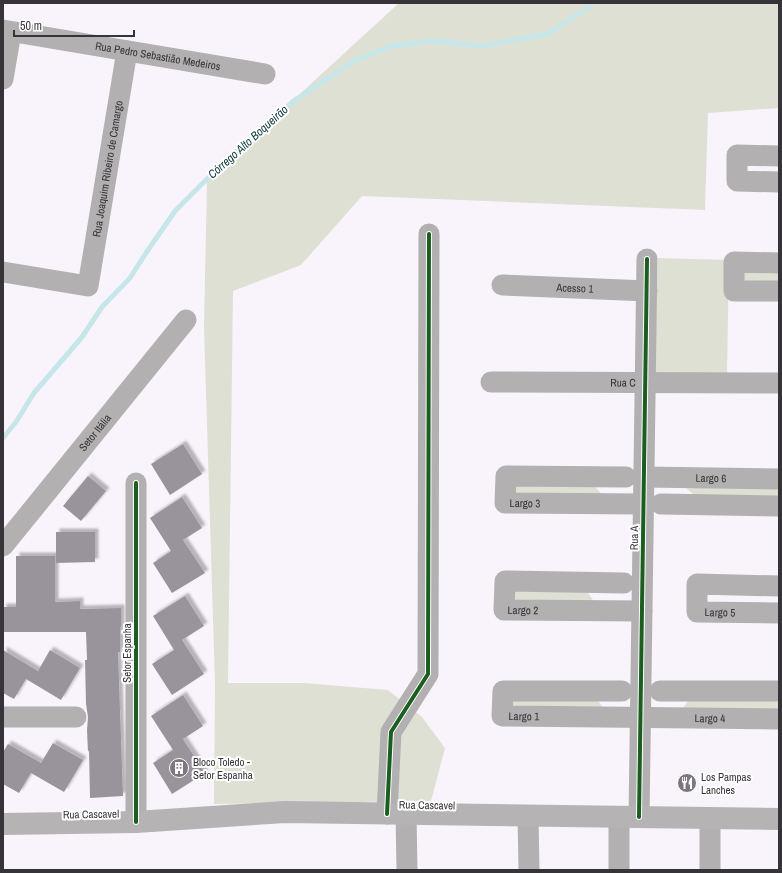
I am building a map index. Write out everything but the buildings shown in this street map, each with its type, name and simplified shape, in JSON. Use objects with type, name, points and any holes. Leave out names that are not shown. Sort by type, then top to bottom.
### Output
[{"type":"main road","name":"Rua Cascavel","points":[[3,824],[136,822],[285,812],[779,819]]},
{"type":"street","name":"Rua Pedro Sebastião Medeiros","points":[[7,31],[265,74]]},
{"type":"street","points":[[3,79],[7,31]]},
{"type":"street","name":"Rua Joaquim Ribeiro de Camargo","points":[[3,272],[88,286],[127,51]]},
{"type":"street","points":[[779,156],[737,155],[737,181],[779,182]]},
{"type":"street","points":[[407,870],[397,814],[391,732],[428,674],[429,234]]},
{"type":"street","name":"Rua A","points":[[619,870],[629,817],[641,717],[642,611],[652,504],[635,477],[645,382],[647,259]]},
{"type":"street","points":[[779,263],[734,262],[734,291],[779,291]]},
{"type":"street","name":"Acesso 1","points":[[502,285],[647,292]]},
{"type":"street","name":"Setor Itália","points":[[3,546],[186,320]]},
{"type":"street","name":"Rua C","points":[[491,382],[779,383]]},
{"type":"street","name":"Largo 3","points":[[635,477],[506,476],[505,503],[652,504]]},
{"type":"street","points":[[591,477],[616,504]]},
{"type":"street","name":"Largo 6","points":[[635,477],[779,479]]},
{"type":"street","points":[[668,478],[696,505]]},
{"type":"street","name":"Setor Espanha","points":[[136,483],[136,822]]},
{"type":"street","points":[[652,504],[779,506]]},
{"type":"street","name":"Largo 2","points":[[624,583],[505,581],[504,610],[642,611]]},
{"type":"street","points":[[588,583],[608,611]]},
{"type":"street","name":"Largo 5","points":[[779,586],[697,584],[697,612],[779,613]]},
{"type":"street","name":"Largo 1","points":[[622,691],[503,691],[502,716],[641,717]]},
{"type":"street","points":[[597,691],[615,717]]},
{"type":"street","points":[[660,691],[779,691]]},
{"type":"street","points":[[667,718],[687,691]]},
{"type":"street","points":[[3,717],[76,717]]},
{"type":"street","name":"Largo 4","points":[[641,717],[779,718]]},
{"type":"street","points":[[528,816],[529,870]]},
{"type":"street","points":[[710,818],[710,870]]},
{"type":"shaded area","points":[[399,3],[779,3],[779,108],[708,113],[705,210],[362,196],[301,265],[233,291],[228,683],[304,683],[388,690],[422,717],[445,748],[431,801],[214,804],[215,684],[204,327],[207,179]]},
{"type":"shaded area","points":[[658,258],[729,260],[727,374],[655,372]]},
{"type":"shaded area","points":[[740,268],[779,268],[779,286],[740,286]]},
{"type":"shaded area","points":[[510,480],[590,481],[606,499],[510,498]]},
{"type":"shaded area","points":[[681,483],[779,484],[779,501],[699,500]]},
{"type":"shaded area","points":[[511,588],[585,588],[596,605],[510,604]]},
{"type":"shaded area","points":[[692,696],[779,697],[779,713],[680,712]]},
{"type":"shaded area","points":[[596,698],[604,709],[512,710],[512,699]]},
{"type":"waterway","name":"Córrego Alto Boqueirão","points":[[3,438],[16,422],[34,393],[82,337],[102,307],[130,278],[175,211],[207,179],[295,100],[354,61],[388,47],[432,41],[481,46],[547,34],[586,9],[592,3]]},
{"type":"cycle path","points":[[387,814],[391,732],[428,674],[429,234]]},
{"type":"cycle path","points":[[639,817],[647,259]]},
{"type":"cycle path","points":[[136,483],[136,822]]},
{"type":"place","name":"Bloco Toledo - Setor Espanha","points":[[179,768]]},
{"type":"place","name":"Los Pampas Lanches","points":[[687,783]]}]
